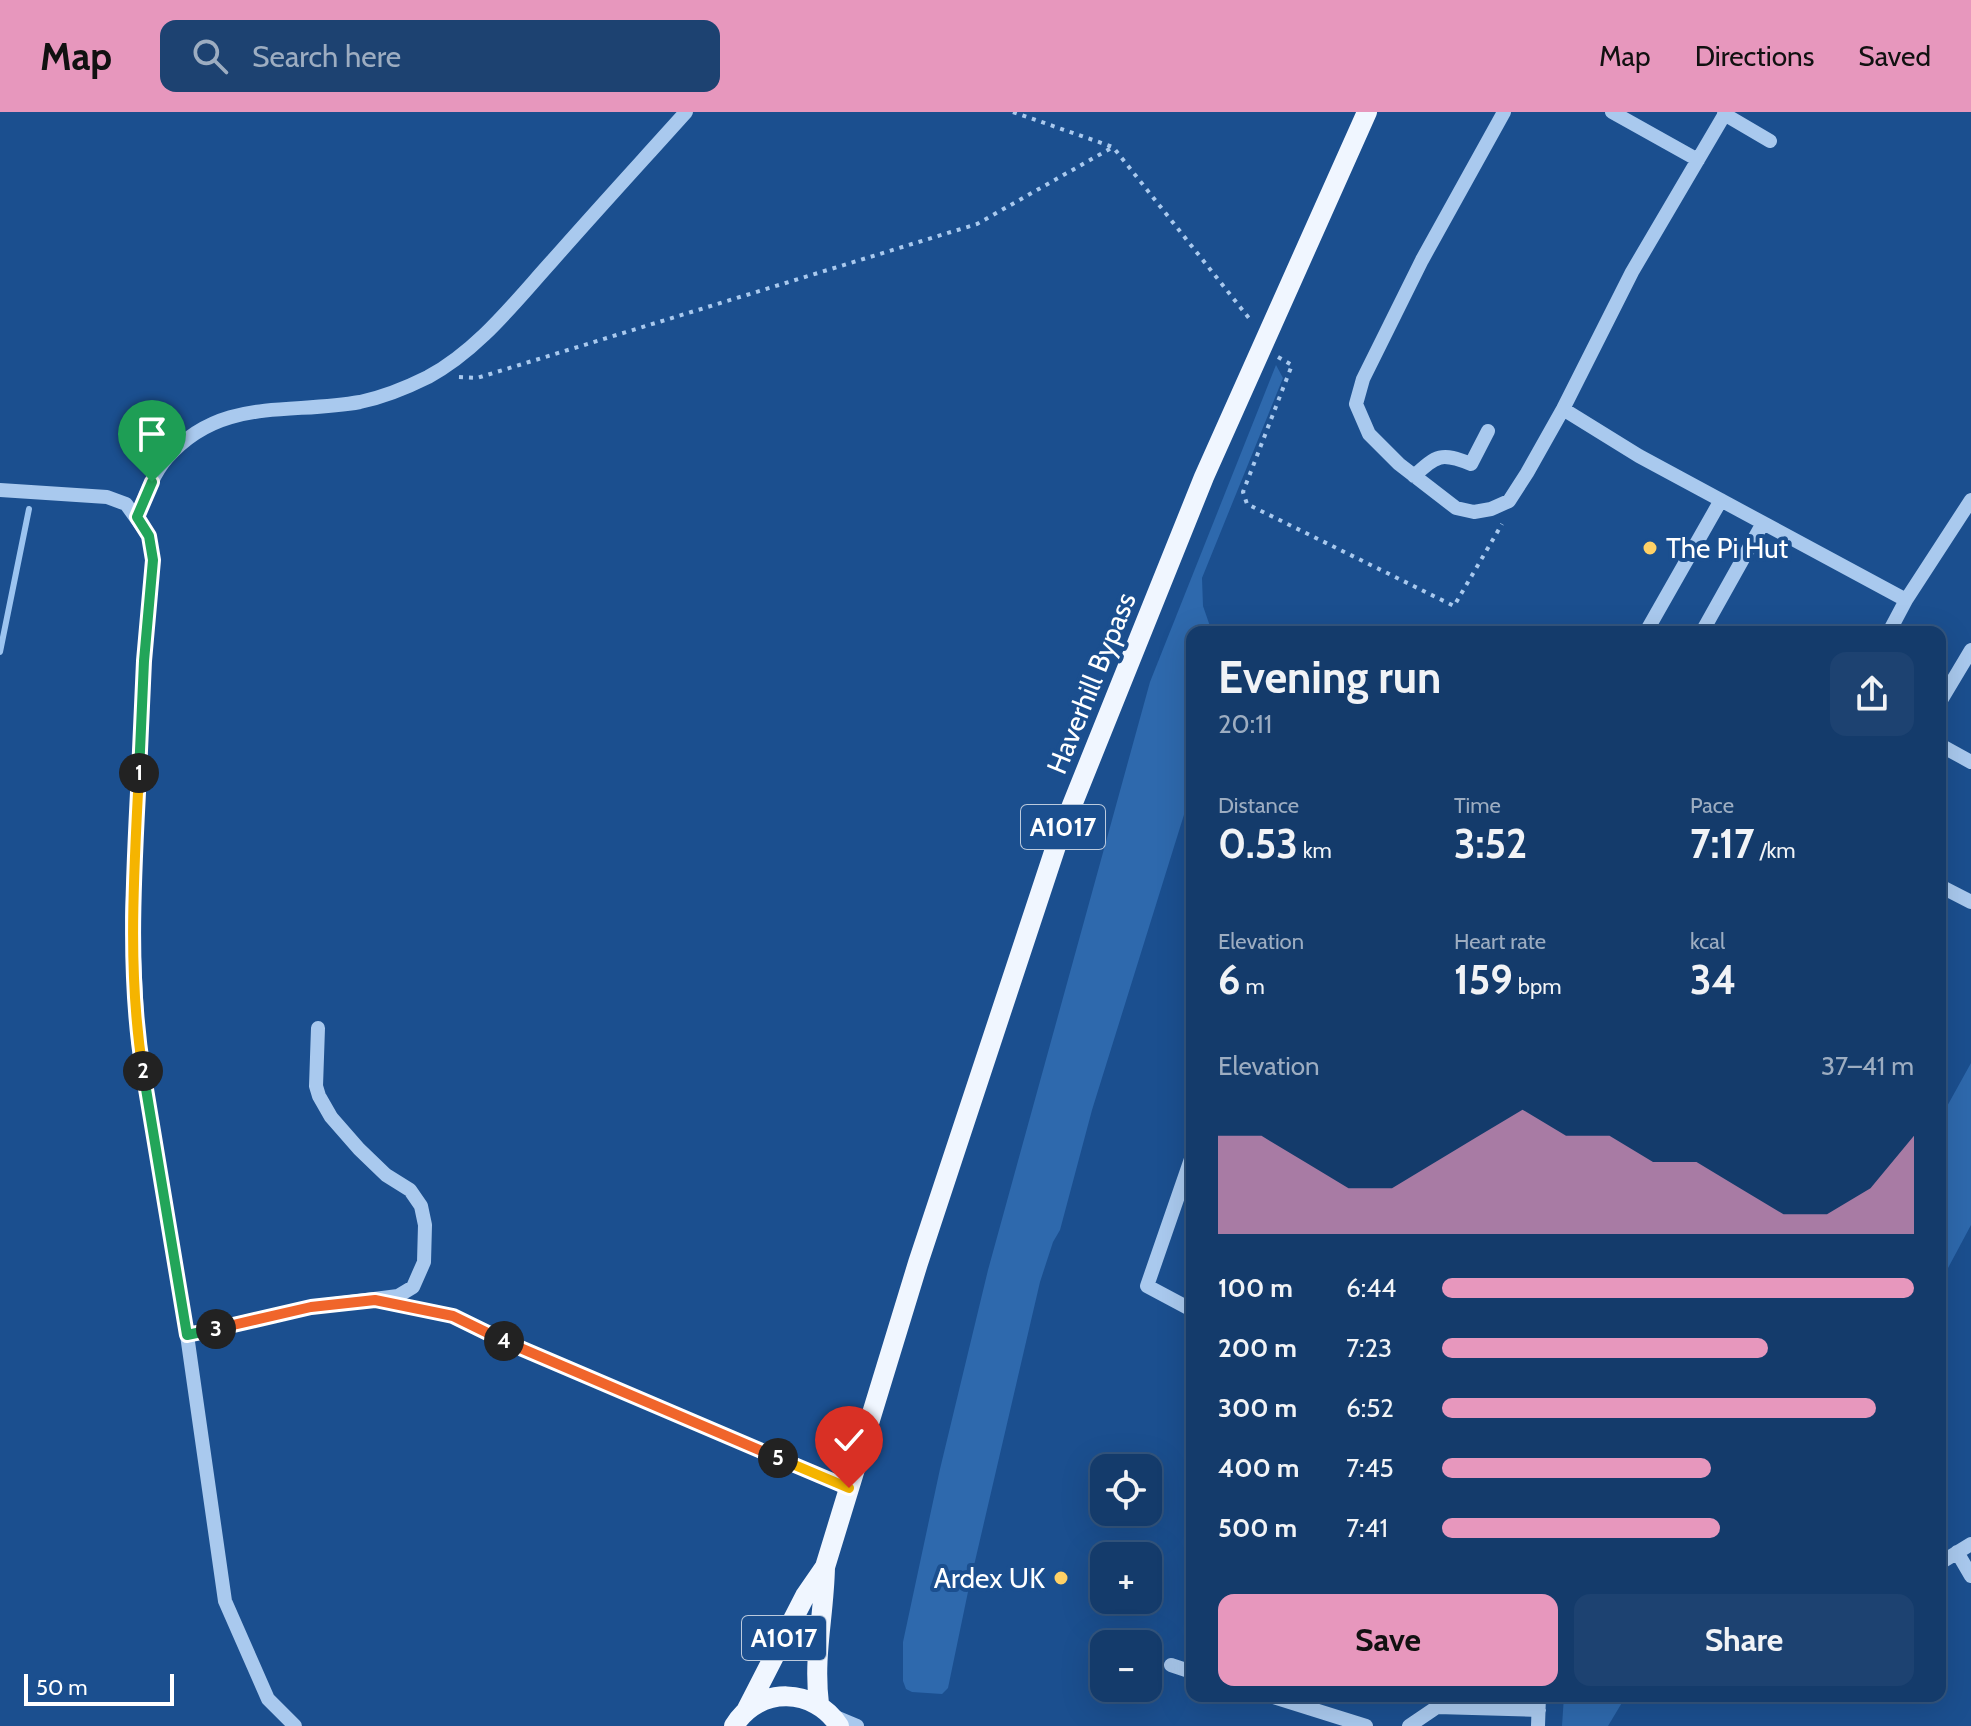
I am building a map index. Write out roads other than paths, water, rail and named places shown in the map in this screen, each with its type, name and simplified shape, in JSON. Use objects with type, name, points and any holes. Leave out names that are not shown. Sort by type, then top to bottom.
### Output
[{"type":"main road","name":"Haverhill Bypass","points":[[831,1715],[816,1656],[824,1609],[825,1567],[918,1263],[1058,840],[1204,477],[1367,112]]},
{"type":"main road","name":"Haverhill Bypass","points":[[740,1719],[805,1596],[825,1567]]},
{"type":"main road","points":[[740,1719],[762,1700],[782,1695],[801,1697],[831,1715]]},
{"type":"street","points":[[137,517],[166,459],[192,434],[213,422],[245,413],[360,401],[404,389],[460,357],[498,320],[686,112]]},
{"type":"street","points":[[1504,112],[1422,260],[1363,379],[1356,404],[1369,434],[1414,476],[1456,508],[1474,512],[1509,501],[1527,473],[1632,272],[1725,113],[1770,141]]},
{"type":"street","points":[[1612,112],[1698,160]]},
{"type":"street","points":[[1563,409],[1639,456],[1906,600]]},
{"type":"street","points":[[1414,476],[1434,458],[1450,455],[1471,464],[1488,431]]},
{"type":"street","points":[[0,490],[107,497],[126,504],[149,536],[153,560],[144,661],[132,917],[138,1039],[187,1335],[225,1601],[268,1699],[295,1726]]},
{"type":"street","points":[[1649,626],[1721,500]]},
{"type":"street","points":[[1892,626],[1971,500]]},
{"type":"street","points":[[1705,626],[1763,523]]},
{"type":"street","points":[[1946,692],[1971,650]]},
{"type":"street","points":[[1946,748],[1971,762]]},
{"type":"street","points":[[1946,889],[1971,902]]},
{"type":"street","points":[[187,1335],[311,1307],[398,1296],[413,1287],[424,1262],[421,1206],[410,1190],[386,1175],[359,1149],[331,1117],[319,1096],[316,1086],[318,1028]]},
{"type":"street","points":[[1186,1173],[1147,1286],[1186,1307]]},
{"type":"street","points":[[1946,1559],[1971,1544]]},
{"type":"street","points":[[1957,1552],[1971,1576]]},
{"type":"street","points":[[1171,1665],[1186,1670]]},
{"type":"street","points":[[1289,1702],[1366,1726]]},
{"type":"street","points":[[1409,1726],[1437,1707],[1539,1703],[1538,1726]]},
{"type":"street","points":[[831,1715],[857,1726]]},
{"type":"waterway","points":[[0,652],[29,509]]},
{"type":"place","name":"The Pi Hut","points":[[1650,548]]},
{"type":"place","name":"Ardex UK","points":[[1061,1578]]}]
